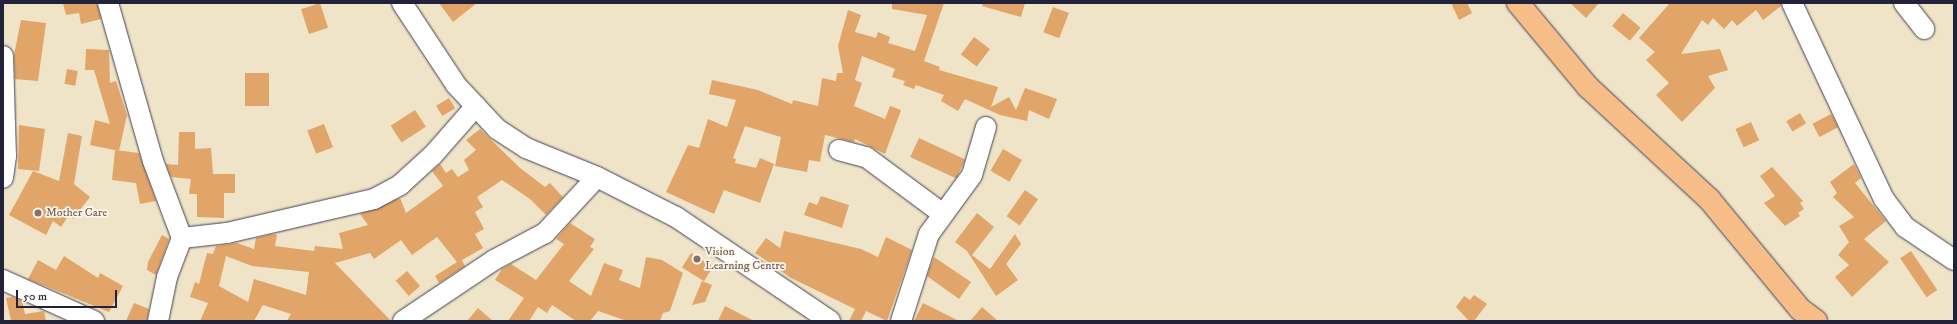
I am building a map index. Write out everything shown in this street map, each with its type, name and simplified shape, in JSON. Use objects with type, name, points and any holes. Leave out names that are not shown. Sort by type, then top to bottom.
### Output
[{"type":"main road","points":[[1518,3],[1588,87],[1709,199],[1800,309],[1816,321]]},
{"type":"street","points":[[108,3],[153,161],[182,238],[167,276],[158,321]]},
{"type":"street","points":[[402,3],[456,85],[497,129],[526,148],[597,177],[676,217],[830,321]]},
{"type":"street","points":[[1792,3],[1884,199],[1905,226],[1954,260]]},
{"type":"street","points":[[1904,3],[1924,29]]},
{"type":"street","points":[[3,56],[6,156],[3,178]]},
{"type":"street","points":[[182,238],[234,231],[374,199],[400,185],[434,155],[476,106]]},
{"type":"street","points":[[901,321],[929,234],[972,175],[986,127]]},
{"type":"street","points":[[839,150],[866,157],[943,214]]},
{"type":"street","points":[[403,321],[494,260],[546,233],[597,177]]},
{"type":"street","points":[[3,280],[94,321]]},
{"type":"building","points":[[63,3],[97,3],[101,19],[81,24],[79,13],[66,15]]},
{"type":"building","points":[[320,3],[328,28],[309,34],[301,9]]},
{"type":"building","points":[[439,3],[477,3],[453,22]]},
{"type":"building","points":[[892,3],[944,3],[924,61],[940,67],[939,70],[998,87],[991,107],[1009,97],[1016,110],[1025,88],[1057,99],[1049,119],[1029,110],[1027,121],[1000,115],[965,99],[958,111],[941,101],[944,95],[916,85],[914,89],[903,85],[905,81],[892,77],[895,69],[862,56],[855,80],[862,83],[854,106],[885,119],[890,106],[901,110],[885,154],[855,139],[854,142],[825,135],[820,162],[809,160],[807,172],[775,166],[781,137],[745,126],[733,158],[736,159],[735,163],[756,168],[760,158],[774,164],[760,203],[724,190],[714,214],[666,192],[688,145],[699,148],[708,119],[727,127],[736,100],[709,94],[712,80],[758,90],[792,104],[793,100],[818,106],[822,78],[836,81],[837,73],[843,73],[838,46],[848,10],[861,15],[855,32],[876,38],[878,32],[890,37],[888,43],[915,51],[927,15],[892,9]]},
{"type":"building","points":[[983,3],[1025,3],[1021,17],[982,6]]},
{"type":"building","points":[[1451,3],[1467,3],[1472,13],[1459,20]]},
{"type":"building","points":[[1570,3],[1599,3],[1586,18]]},
{"type":"building","points":[[1670,3],[1781,3],[1781,6],[1763,20],[1756,10],[1737,26],[1732,20],[1724,29],[1713,18],[1708,25],[1702,20],[1681,54],[1720,49],[1728,70],[1708,76],[1715,88],[1682,122],[1656,95],[1669,83],[1646,60],[1655,52],[1639,38]]},
{"type":"building","points":[[1053,7],[1069,13],[1059,38],[1043,32]]},
{"type":"building","points":[[1623,13],[1641,28],[1630,41],[1612,26]]},
{"type":"building","points":[[21,20],[46,23],[38,81],[15,79],[14,55]]},
{"type":"building","points":[[974,37],[990,49],[977,67],[961,55]]},
{"type":"building","points":[[86,49],[109,50],[110,83],[116,81],[127,115],[119,151],[90,145],[95,120],[110,124],[94,70],[85,70]]},
{"type":"building","points":[[67,69],[78,71],[75,86],[64,84]]},
{"type":"building","points":[[245,73],[269,73],[269,106],[245,106]]},
{"type":"building","points":[[449,98],[455,108],[442,116],[436,106]]},
{"type":"building","points":[[415,110],[426,127],[402,143],[391,126]]},
{"type":"building","points":[[1800,113],[1806,123],[1792,132],[1786,121]]},
{"type":"building","points":[[1831,114],[1838,127],[1820,137],[1812,124]]},
{"type":"building","points":[[1751,122],[1759,140],[1744,147],[1735,129]]},
{"type":"building","points":[[324,124],[333,147],[316,154],[307,130]]},
{"type":"building","points":[[19,125],[45,129],[39,171],[18,169]]},
{"type":"building","points":[[480,129],[520,168],[545,187],[550,183],[563,197],[546,215],[530,199],[502,180],[477,197],[483,207],[475,212],[484,229],[475,234],[483,248],[462,260],[465,266],[439,283],[435,276],[457,262],[437,237],[412,255],[401,240],[374,259],[370,253],[335,263],[391,321],[287,321],[291,314],[263,305],[254,321],[200,321],[208,303],[190,297],[195,282],[199,284],[207,253],[213,254],[216,246],[237,243],[254,249],[256,238],[273,234],[277,235],[275,246],[314,251],[315,246],[343,249],[339,233],[368,225],[360,214],[400,198],[406,213],[443,186],[432,171],[440,164],[446,173],[452,169],[458,177],[469,170],[464,160],[476,150],[466,140]],"holes":[[[226,256],[252,266],[309,272],[306,295],[254,279],[248,302],[219,286]]]},
{"type":"building","points":[[179,132],[195,132],[195,149],[211,148],[213,174],[235,174],[235,193],[224,193],[224,218],[197,217],[197,194],[189,194],[191,179],[171,177],[166,164],[178,165]]},
{"type":"building","points":[[68,133],[82,136],[74,184],[90,197],[73,219],[69,215],[61,227],[53,221],[46,235],[9,215],[33,171],[59,181]]},
{"type":"building","points":[[919,138],[965,160],[956,179],[910,157]]},
{"type":"building","points":[[1003,149],[1022,160],[1010,182],[990,171]]},
{"type":"building","points":[[115,150],[139,153],[156,201],[140,204],[136,183],[112,180]]},
{"type":"building","points":[[1854,164],[1861,178],[1855,183],[1886,221],[1864,239],[1889,262],[1852,297],[1835,277],[1849,265],[1838,255],[1849,242],[1839,226],[1854,217],[1833,197],[1837,193],[1830,182]]},
{"type":"building","points":[[1772,167],[1803,201],[1800,203],[1804,209],[1798,213],[1800,216],[1785,226],[1764,203],[1775,196],[1760,176]]},
{"type":"building","points":[[1025,190],[1038,199],[1020,225],[1007,216]]},
{"type":"building","points":[[821,196],[849,205],[842,228],[804,215],[809,202],[817,205]]},
{"type":"building","points":[[977,213],[994,227],[972,255],[990,269],[1015,234],[1021,244],[1006,264],[1018,280],[996,296],[967,251],[955,242]]},
{"type":"building","points":[[570,223],[595,239],[590,247],[594,249],[569,281],[591,296],[604,263],[623,270],[619,280],[640,288],[646,257],[662,260],[683,273],[670,311],[663,313],[660,321],[627,321],[598,311],[590,321],[576,321],[552,305],[547,313],[538,307],[529,321],[508,321],[524,298],[495,280],[502,269],[511,264],[536,280],[564,244],[556,239]]},
{"type":"building","points":[[784,231],[861,249],[878,257],[886,237],[912,250],[887,321],[866,311],[861,321],[849,321],[855,309],[791,278],[755,253],[766,238],[780,248]]},
{"type":"building","points":[[162,235],[169,239],[156,275],[147,270],[148,262]]},
{"type":"building","points":[[1911,251],[1937,290],[1927,297],[1900,258]]},
{"type":"building","points":[[691,253],[713,267],[704,281],[682,267]]},
{"type":"building","points":[[64,256],[98,278],[100,273],[123,286],[109,312],[28,279],[38,260],[56,270]]},
{"type":"building","points":[[934,257],[971,282],[959,299],[927,276]]},
{"type":"building","points":[[407,271],[420,286],[409,296],[396,281]]},
{"type":"building","points":[[702,281],[712,285],[705,302],[692,305]]},
{"type":"building","points":[[1474,295],[1487,304],[1474,321],[1469,321],[1456,307],[1464,296],[1470,300]]},
{"type":"building","points":[[12,297],[22,301],[25,314],[44,311],[46,321],[11,321],[6,298]]},
{"type":"building","points":[[134,303],[149,309],[147,321],[126,321]]},
{"type":"building","points":[[923,303],[959,321],[914,321]]},
{"type":"building","points":[[725,306],[754,321],[718,321]]},
{"type":"building","points":[[982,307],[998,321],[970,321]]},
{"type":"building","points":[[478,308],[493,321],[467,321]]},
{"type":"place","name":"Mother Care","points":[[38,213]]},
{"type":"place","name":"Vision Learning Centre","points":[[697,259]]}]
